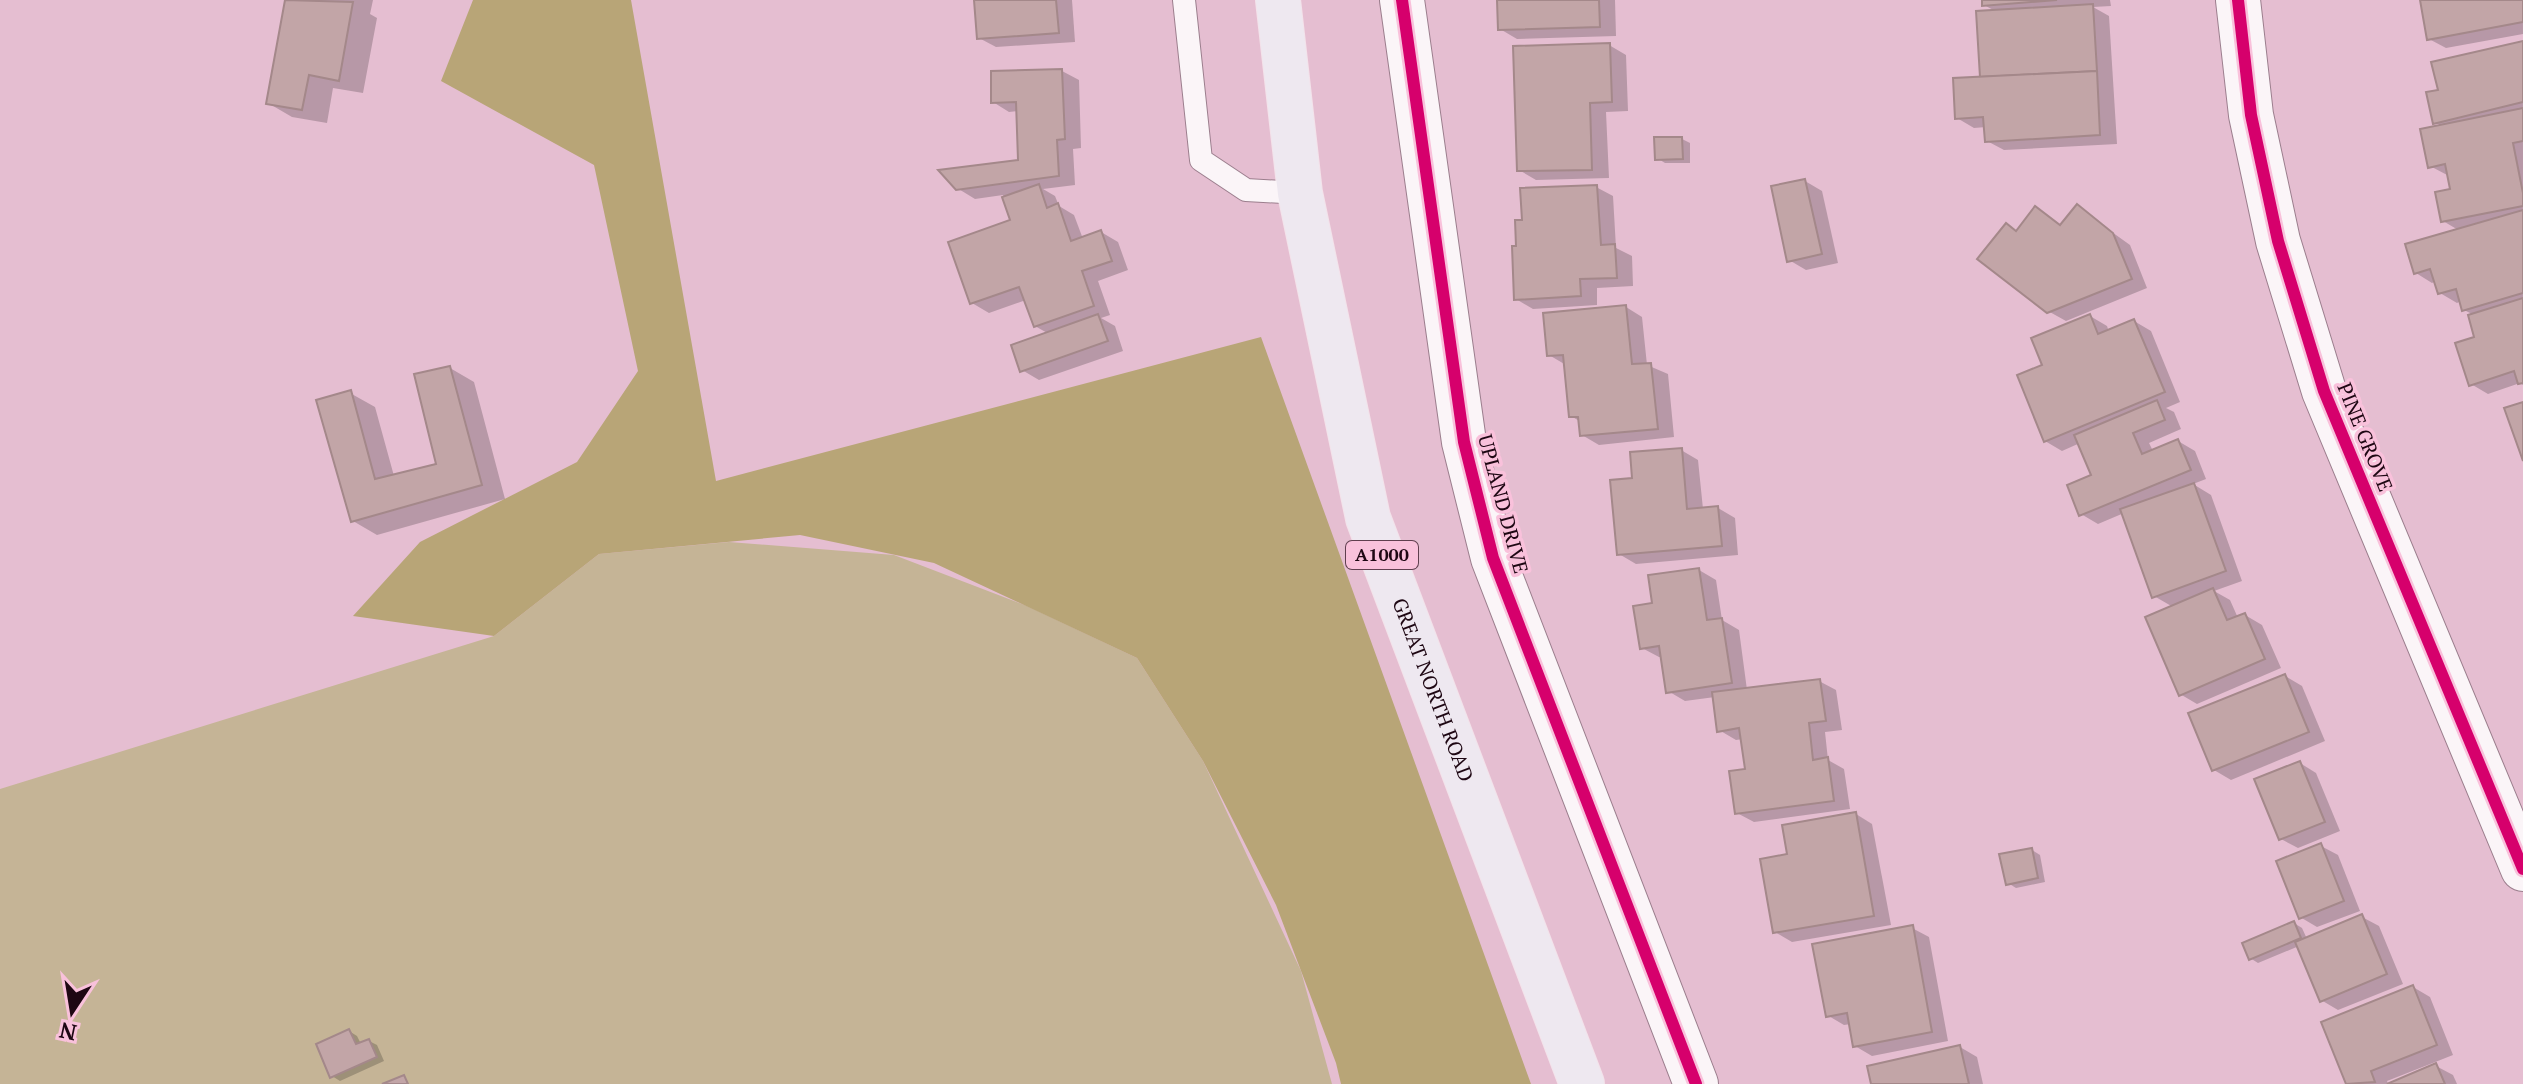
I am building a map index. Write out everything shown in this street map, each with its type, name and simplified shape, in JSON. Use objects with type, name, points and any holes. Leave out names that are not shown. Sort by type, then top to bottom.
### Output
[{"type":"main road","name":"GREAT NORTH ROAD","points":[[1278,0],[1300,193],[1368,518],[1582,1084]]},
{"type":"street","name":"UPLAND DRIVE","points":[[1402,0],[1464,442],[1493,558],[1696,1084]]},
{"type":"street","name":"PINE GROVE","points":[[2238,0],[2251,115],[2272,213],[2324,391],[2523,869]]},
{"type":"lane","points":[[1184,0],[1201,160],[1246,190],[1300,193]]},
{"type":"shaded area","points":[[473,0],[631,0],[716,481],[1261,337],[1531,1084],[1341,1084],[1336,1063],[1276,905],[1203,761],[1137,658],[934,563],[800,535],[599,554],[494,636],[353,616],[420,542],[577,462],[638,371],[594,165],[441,81]]},
{"type":"shaded area","points":[[729,542],[894,555],[1027,606],[1137,658],[1203,761],[1301,971],[1332,1084],[0,1084],[0,789],[494,636],[599,554]]},
{"type":"building","points":[[285,0],[353,2],[339,81],[309,75],[302,110],[266,104]]},
{"type":"building","points":[[974,0],[1056,0],[1059,33],[977,39]]},
{"type":"building","points":[[1497,0],[1599,0],[1600,27],[1498,30]]},
{"type":"building","points":[[1982,0],[2057,0],[1982,6]]},
{"type":"building","points":[[2420,0],[2523,0],[2523,22],[2427,40]]},
{"type":"building","points":[[2093,4],[2097,71],[1980,77],[1976,11]]},
{"type":"building","points":[[2523,41],[2523,102],[2433,124],[2426,92],[2438,90],[2431,62]]},
{"type":"building","points":[[1610,43],[1612,102],[1590,103],[1592,170],[1517,171],[1513,46]]},
{"type":"building","points":[[1062,69],[1065,139],[1057,140],[1059,176],[956,190],[938,170],[1018,160],[1016,102],[991,103],[991,71]]},
{"type":"building","points":[[2097,71],[2100,135],[1985,142],[1983,117],[1955,119],[1953,78]]},
{"type":"building","points":[[2523,108],[2523,141],[2513,143],[2523,206],[2441,222],[2435,192],[2450,189],[2445,164],[2428,168],[2420,129]]},
{"type":"building","points":[[1654,137],[1682,137],[1683,159],[1655,160]]},
{"type":"building","points":[[1805,179],[1822,254],[1787,262],[1771,186]]},
{"type":"building","points":[[1039,184],[1047,208],[1058,203],[1071,241],[1101,230],[1112,261],[1082,271],[1094,306],[1034,327],[1019,287],[970,304],[948,242],[1010,220],[1002,197]]},
{"type":"building","points":[[1597,185],[1601,245],[1615,244],[1617,278],[1580,279],[1581,296],[1514,300],[1512,246],[1516,246],[1515,220],[1522,220],[1520,188]]},
{"type":"building","points":[[2077,204],[2113,233],[2132,279],[2047,313],[1977,259],[2006,223],[2016,231],[2035,206],[2060,225]]},
{"type":"building","points":[[2523,210],[2523,293],[2462,311],[2456,289],[2438,294],[2430,269],[2414,274],[2405,244]]},
{"type":"building","points":[[2523,298],[2523,383],[2518,384],[2514,371],[2469,386],[2455,343],[2474,337],[2468,315]]},
{"type":"building","points":[[1626,305],[1632,364],[1651,363],[1658,429],[1580,436],[1578,417],[1569,417],[1563,355],[1547,356],[1543,313]]},
{"type":"building","points":[[1098,314],[1108,341],[1020,372],[1011,345]]},
{"type":"building","points":[[2090,314],[2098,334],[2134,319],[2165,392],[2044,442],[2017,375],[2042,365],[2031,338]]},
{"type":"building","points":[[450,366],[482,485],[351,522],[316,400],[351,390],[375,479],[436,464],[414,374]]},
{"type":"building","points":[[2157,400],[2165,420],[2133,433],[2142,454],[2178,439],[2191,470],[2079,516],[2067,485],[2091,475],[2074,435]]},
{"type":"building","points":[[2523,402],[2523,461],[2504,408]]},
{"type":"building","points":[[1682,448],[1687,509],[1718,506],[1722,546],[1617,555],[1610,480],[1632,478],[1630,452]]},
{"type":"building","points":[[2194,483],[2226,571],[2152,598],[2120,509]]},
{"type":"building","points":[[1699,568],[1707,620],[1722,618],[1732,683],[1666,693],[1659,646],[1640,649],[1633,606],[1652,603],[1648,575]]},
{"type":"building","points":[[2213,588],[2227,620],[2245,613],[2265,659],[2179,696],[2145,617]]},
{"type":"building","points":[[2285,674],[2309,732],[2212,771],[2188,713]]},
{"type":"building","points":[[1820,679],[1826,721],[1809,723],[1813,760],[1828,757],[1834,801],[1735,814],[1729,771],[1745,769],[1739,728],[1717,732],[1712,692]]},
{"type":"building","points":[[2300,761],[2325,822],[2279,840],[2254,779]]},
{"type":"building","points":[[1856,812],[1874,916],[1773,933],[1760,859],[1787,854],[1782,825]]},
{"type":"building","points":[[2321,843],[2344,901],[2299,919],[2276,861]]},
{"type":"building","points":[[2032,848],[2038,878],[2006,885],[1999,854]]},
{"type":"building","points":[[2362,914],[2387,974],[2320,1002],[2295,942]]},
{"type":"building","points":[[2294,921],[2301,938],[2249,960],[2242,943]]},
{"type":"building","points":[[1913,925],[1932,1032],[1853,1047],[1847,1013],[1826,1017],[1812,944]]},
{"type":"building","points":[[2413,985],[2437,1045],[2371,1071],[2375,1082],[2346,1084],[2321,1022]]},
{"type":"building","points":[[349,1029],[356,1044],[369,1039],[377,1057],[330,1078],[316,1044]]},
{"type":"building","points":[[1960,1045],[1969,1084],[1871,1084],[1867,1066]]},
{"type":"building","points":[[2436,1063],[2445,1084],[2387,1084]]},
{"type":"building","points":[[404,1075],[408,1084],[382,1084]]},
{"type":"cycle path","points":[[1402,0],[1464,442],[1493,558],[1696,1084]]},
{"type":"cycle path","points":[[2238,0],[2251,115],[2278,241],[2324,391],[2523,869]]}]
